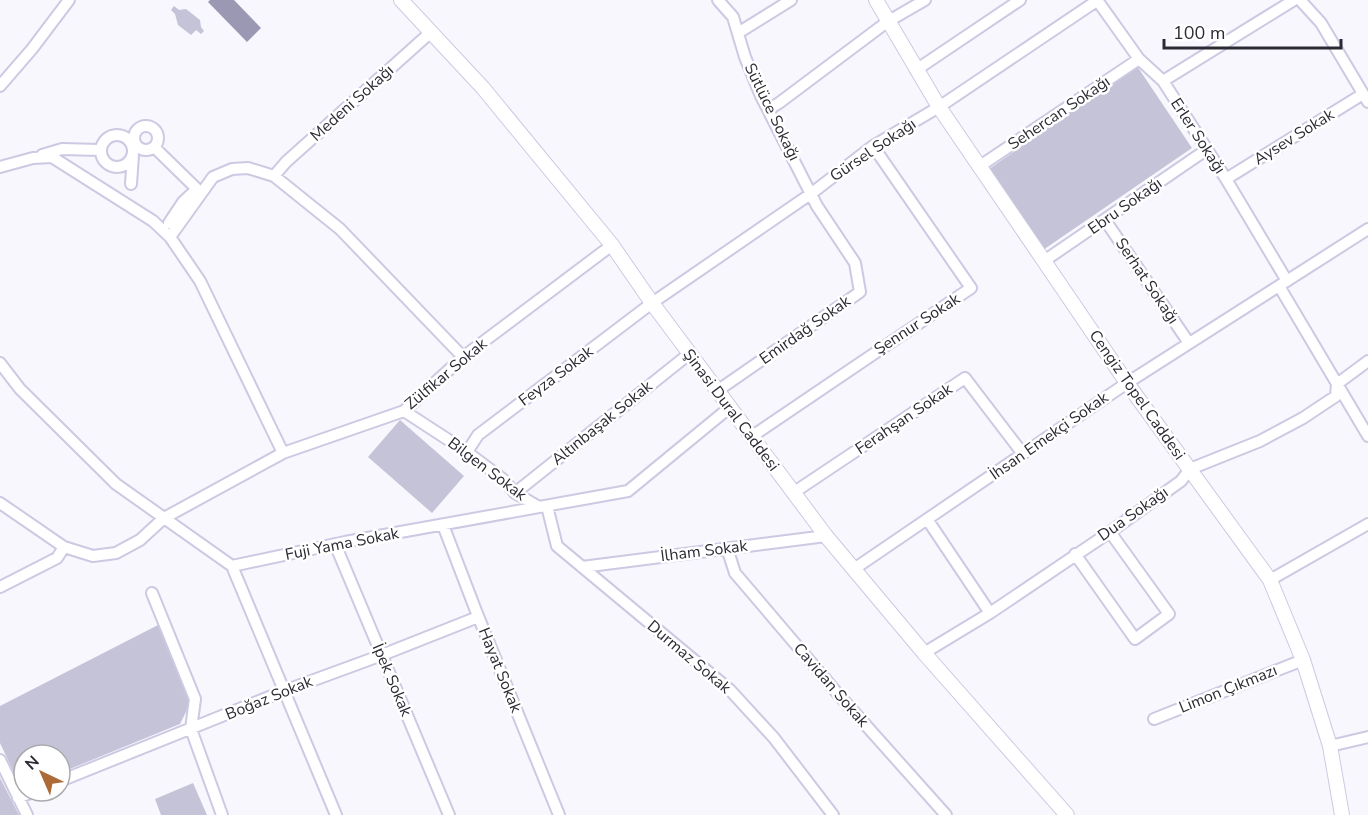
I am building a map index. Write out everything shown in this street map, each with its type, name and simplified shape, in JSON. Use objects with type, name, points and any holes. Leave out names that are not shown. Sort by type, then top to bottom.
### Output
[{"type":"street","points":[[0,86],[32,49],[69,0]]},
{"type":"street","name":"Şinasi Dural Caddesi","points":[[401,0],[483,88],[612,245],[689,354],[826,536],[924,653],[1067,815]]},
{"type":"street","name":"Sütlüce Sokağı","points":[[718,0],[734,17],[757,87],[812,193]]},
{"type":"street","points":[[738,33],[791,0]]},
{"type":"street","name":"Cengiz Topel Caddesi","points":[[876,0],[939,107],[1127,382],[1270,580],[1303,660],[1330,746],[1342,815]]},
{"type":"street","points":[[769,109],[779,104],[887,22],[925,0]]},
{"type":"street","points":[[916,70],[1020,0]]},
{"type":"street","name":"Erler Sokağı","points":[[1097,0],[1139,59],[1163,81],[1226,179],[1337,384],[1368,436]]},
{"type":"street","name":"Gürsel Sokağı","points":[[652,303],[812,193],[873,146],[939,107],[1097,0]]},
{"type":"street","points":[[1163,81],[1294,0]]},
{"type":"street","points":[[1300,0],[1321,23],[1365,98]]},
{"type":"street","name":"Medeni Sokağı","points":[[274,176],[286,162],[431,32]]},
{"type":"street","name":"Sehercan Sokağı","points":[[980,166],[1139,59]]},
{"type":"street","name":"Aysev Sokak","points":[[1226,179],[1365,98]]},
{"type":"street","points":[[131,184],[136,152],[134,135],[138,128],[146,126],[156,132],[158,140],[154,147],[136,152],[121,167],[111,167],[103,160],[100,150],[109,137],[120,135],[129,140],[136,152]]},
{"type":"street","name":"Şennur Sokak","points":[[751,437],[971,288],[873,146]]},
{"type":"street","points":[[154,147],[199,191]]},
{"type":"street","points":[[0,167],[62,149],[100,150]]},
{"type":"street","name":"Ebru Sokağı","points":[[1044,261],[1206,150]]},
{"type":"street","points":[[33,158],[52,157],[153,221],[170,237],[200,281],[283,453]]},
{"type":"street","points":[[170,223],[183,202],[213,177],[232,169],[248,168],[274,176],[340,229],[463,357]]},
{"type":"street","points":[[170,237],[199,191]]},
{"type":"street","name":"Emirdağ Sokak","points":[[717,392],[860,292],[855,263],[817,206],[812,193]]},
{"type":"street","name":"Serhat Sokağı","points":[[1105,220],[1189,343]]},
{"type":"street","name":"İhsan Emekçi Sokak","points":[[854,569],[1127,382],[1368,229]]},
{"type":"street","name":"Zülfikar Sokak","points":[[0,503],[64,547],[93,555],[116,553],[140,540],[164,518],[283,453],[404,411],[463,357],[612,245]]},
{"type":"street","name":"Feyza Sokak","points":[[466,452],[478,435],[652,303]]},
{"type":"street","name":"Altınbaşak Sokak","points":[[515,493],[689,354]]},
{"type":"street","name":"Dua Sokağı","points":[[924,653],[990,613],[1110,532],[1180,481],[1190,469],[1260,441],[1304,418],[1336,396],[1337,384],[1368,361]]},
{"type":"street","points":[[0,363],[20,389],[116,484],[232,566],[336,815]]},
{"type":"street","name":"Ferahşan Sokak","points":[[793,493],[965,378],[1023,454]]},
{"type":"street","name":"Fuji Yama Sokak","points":[[232,566],[335,544],[628,491],[729,408]]},
{"type":"street","name":"Bilgen Sokak","points":[[404,411],[504,480],[515,493],[543,506]]},
{"type":"street","name":"Durmaz Sokak","points":[[543,506],[557,546],[730,690],[774,738],[833,815]]},
{"type":"street","points":[[927,519],[990,613]]},
{"type":"street","points":[[1270,580],[1368,524]]},
{"type":"street","name":"Hayat Sokak","points":[[443,525],[559,815]]},
{"type":"street","points":[[1075,554],[1135,639],[1169,614],[1110,532]]},
{"type":"street","name":"İlham Sokak","points":[[582,567],[826,536]]},
{"type":"street","name":"İpek Sokak","points":[[335,544],[449,815]]},
{"type":"street","points":[[0,588],[57,558],[64,547]]},
{"type":"street","name":"Cavidan Sokak","points":[[727,548],[735,573],[838,694],[946,815]]},
{"type":"street","points":[[152,593],[195,699],[191,729],[222,815]]},
{"type":"street","name":"Boğaz Sokak","points":[[72,776],[284,691],[478,617]]},
{"type":"street","name":"Limon Çıkmazı","points":[[1154,719],[1303,660]]},
{"type":"street","points":[[1330,746],[1368,737]]},
{"type":"street","points":[[0,760],[12,785]]},
{"type":"shaded area","points":[[210,0],[234,0],[261,28],[247,42],[208,2]]},
{"type":"shaded area","points":[[174,6],[179,10],[186,9],[200,20],[204,31],[201,34],[196,30],[191,35],[178,25],[175,14],[171,10]]},
{"type":"shaded area","points":[[1137,66],[1192,148],[1043,250],[989,169]]},
{"type":"shaded area","points":[[400,420],[464,476],[432,513],[368,457]]},
{"type":"shaded area","points":[[160,624],[192,700],[180,724],[72,768],[72,743],[12,743],[12,769],[0,743],[0,706]]},
{"type":"shaded area","points":[[0,778],[19,815],[0,815]]},
{"type":"shaded area","points":[[193,783],[207,815],[161,815],[155,799]]}]
